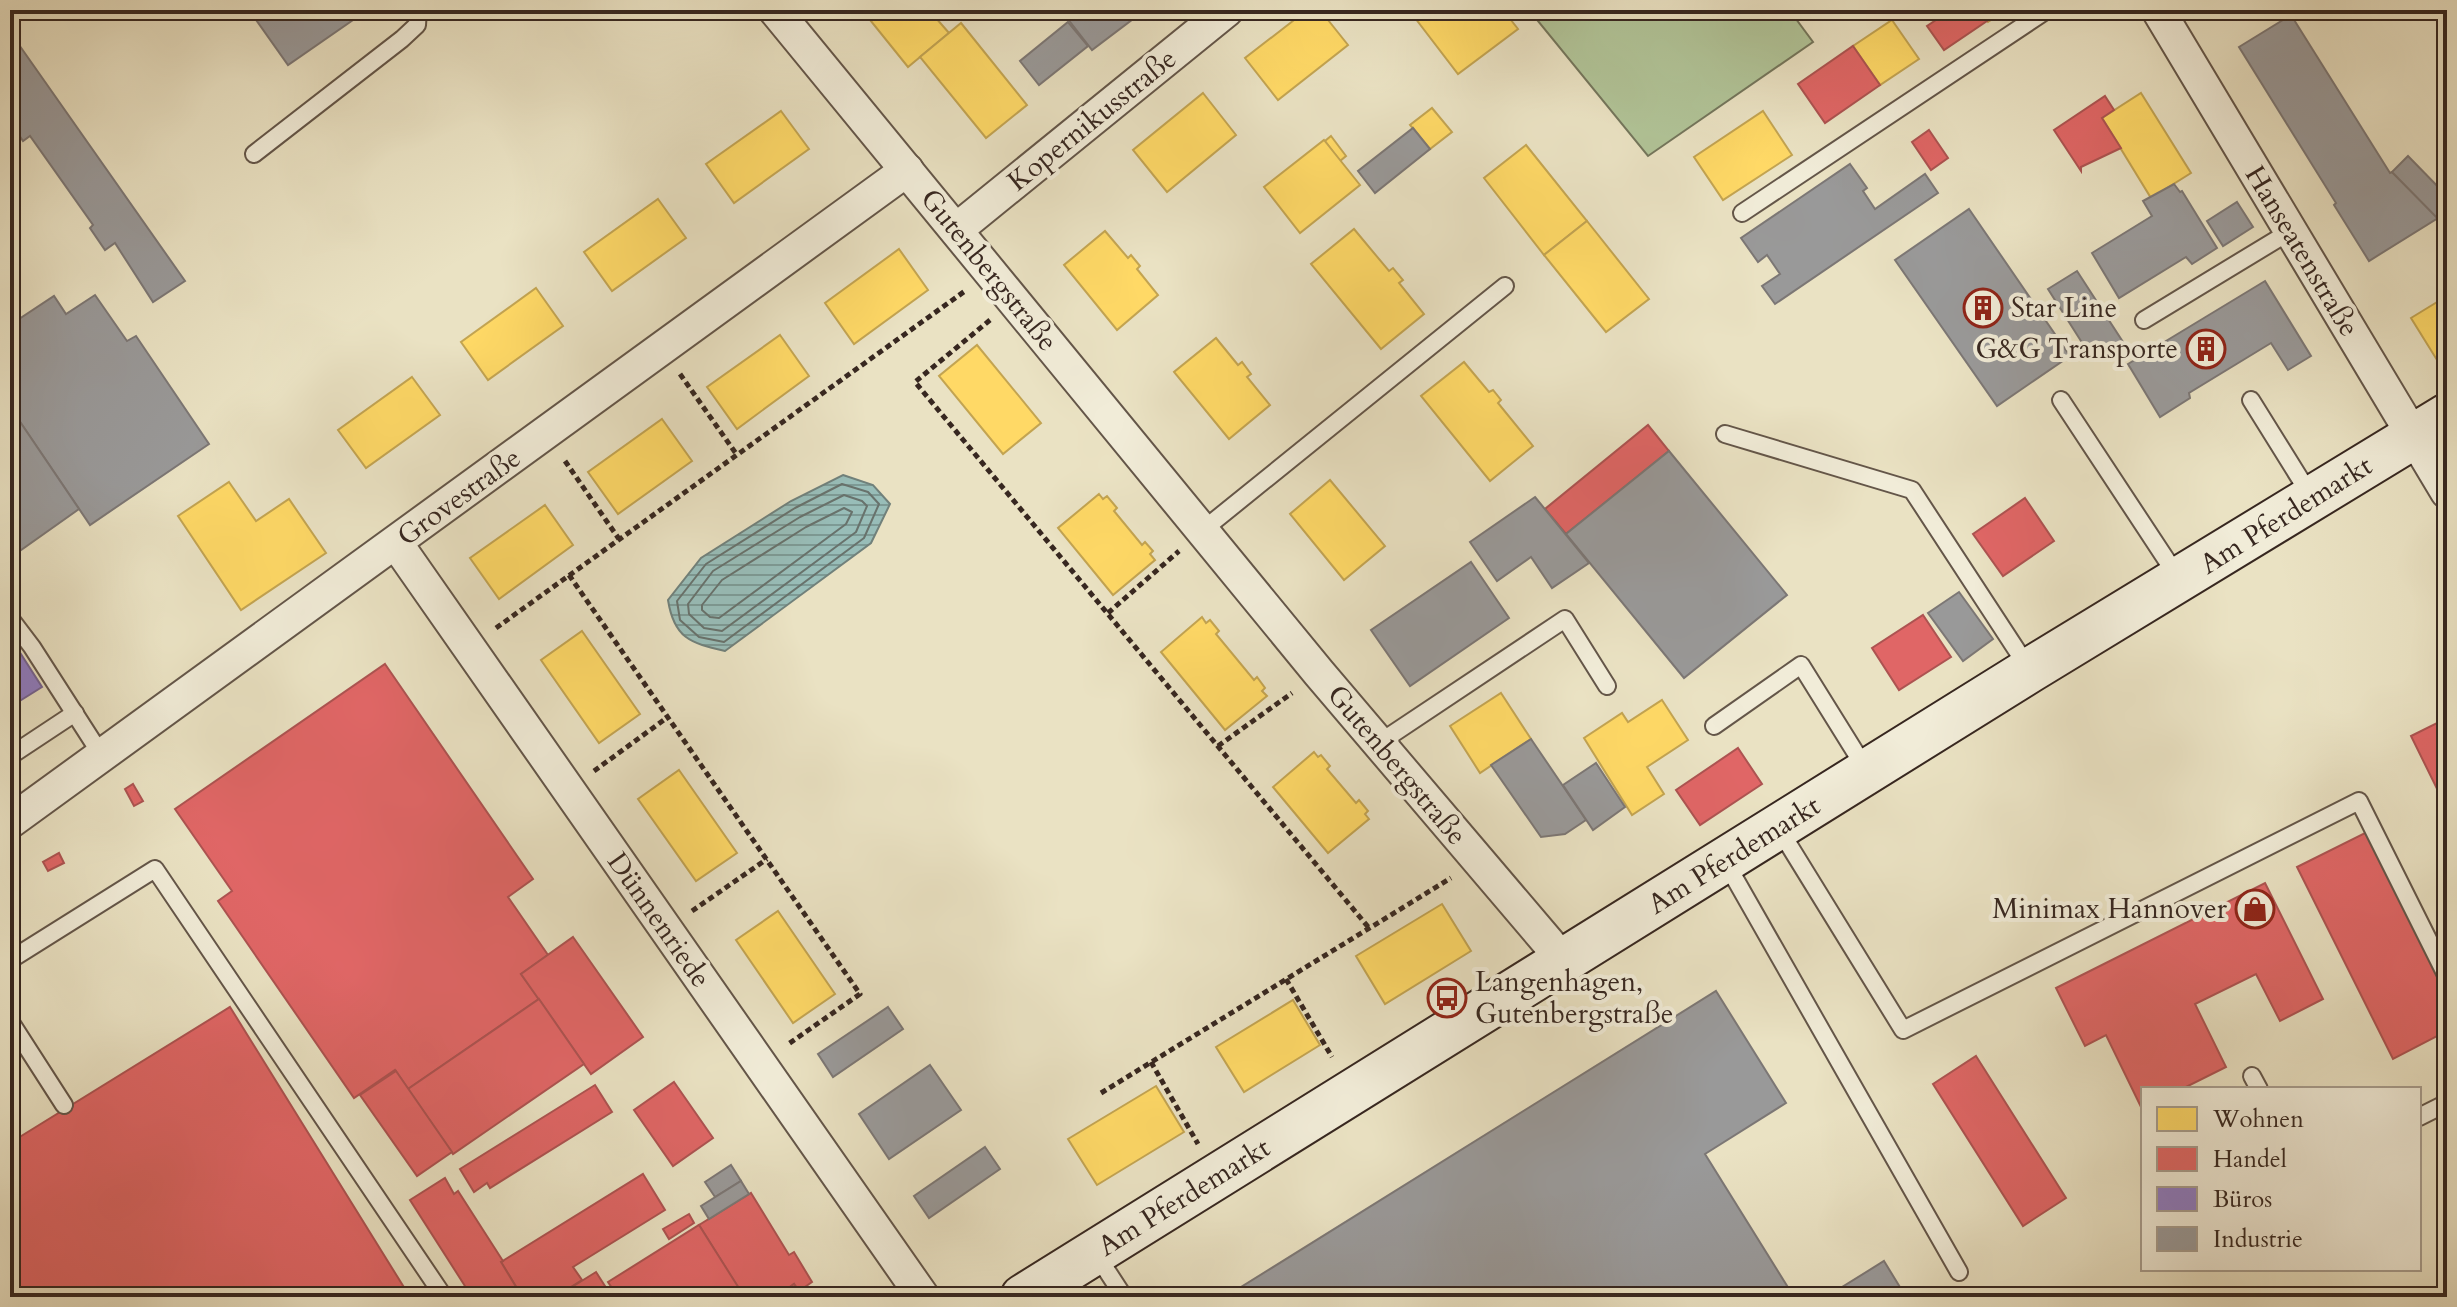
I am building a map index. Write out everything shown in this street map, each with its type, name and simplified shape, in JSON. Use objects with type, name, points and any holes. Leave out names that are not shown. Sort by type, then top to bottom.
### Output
[{"type":"street","name":"Gutenbergstraße","points":[[775,10],[1319,673],[1564,961]]},
{"type":"street","name":"Kopernikusstraße","points":[[956,230],[1227,10]]},
{"type":"street","name":"Hanseatenstraße","points":[[2158,10],[2289,232],[2431,426],[2447,492]]},
{"type":"street","name":"Grovestraße","points":[[10,822],[907,170]]},
{"type":"street","name":"Am Pferdemarkt","points":[[1023,1297],[2030,670],[2431,426]]},
{"type":"street","name":"Dünnenriede","points":[[396,543],[923,1297]]},
{"type":"lane","points":[[254,154],[402,39],[417,25],[418,10]]},
{"type":"lane","points":[[1742,213],[2047,10]]},
{"type":"lane","points":[[2144,320],[2289,232]]},
{"type":"lane","points":[[1203,530],[1505,286]]},
{"type":"lane","points":[[2061,400],[2180,580]]},
{"type":"lane","points":[[2251,400],[2313,499]]},
{"type":"lane","points":[[1725,434],[1912,490],[2030,670]]},
{"type":"lane","points":[[10,618],[102,756]]},
{"type":"lane","points":[[1379,743],[1565,619],[1607,686]]},
{"type":"lane","points":[[1714,726],[1801,665],[1868,772]]},
{"type":"lane","points":[[10,756],[75,713]]},
{"type":"lane","points":[[1778,828],[1903,1030],[2359,801],[2447,977]]},
{"type":"lane","points":[[1725,862],[1959,1272]]},
{"type":"lane","points":[[10,960],[155,869],[444,1297]]},
{"type":"lane","points":[[10,1021],[64,1105]]},
{"type":"lane","points":[[2421,1116],[2447,1103]]},
{"type":"lane","points":[[1095,1253],[1124,1297]]},
{"type":"path","points":[[469,647],[991,272]]},
{"type":"path","points":[[1014,300],[915,382],[1369,928]]},
{"type":"path","points":[[662,349],[737,455]]},
{"type":"path","points":[[546,434],[619,539]]},
{"type":"path","points":[[1108,613],[1203,530]]},
{"type":"path","points":[[569,575],[860,994],[760,1065]]},
{"type":"path","points":[[1218,746],[1319,673]]},
{"type":"path","points":[[568,789],[668,717]]},
{"type":"path","points":[[666,929],[767,859]]},
{"type":"path","points":[[1101,1093],[1479,861]]},
{"type":"path","points":[[1286,979],[1353,1092]]},
{"type":"path","points":[[1151,1062],[1217,1177]]},
{"type":"green space","points":[[1529,10],[1770,10],[1793,15],[1813,42],[1648,156]]},
{"type":"water","points":[[843,475],[873,485],[890,504],[871,543],[725,651],[702,645],[679,631],[668,600],[701,558],[791,501]]},
{"type":"building: Wohnen","points":[[862,10],[929,10],[949,33],[908,67]]},
{"type":"building: Wohnen","points":[[1307,10],[1320,10],[1348,45],[1278,100],[1245,58]]},
{"type":"building: Wohnen","points":[[1417,10],[1503,10],[1518,29],[1458,74],[1412,14]]},
{"type":"building: Wohnen","points":[[1979,10],[2006,10],[1988,22]]},
{"type":"building: Wohnen","points":[[1892,20],[1919,59],[1880,85],[1853,46]]},
{"type":"building: Wohnen","points":[[961,23],[1027,105],[986,138],[920,57]]},
{"type":"building: Wohnen","points":[[1203,93],[1236,135],[1167,192],[1133,150]]},
{"type":"building: Wohnen","points":[[2141,93],[2191,173],[2151,198],[2102,118]]},
{"type":"building: Wohnen","points":[[1432,108],[1452,132],[1430,149],[1410,125]]},
{"type":"building: Wohnen","points":[[781,111],[809,149],[734,203],[706,164]]},
{"type":"building: Wohnen","points":[[1763,111],[1792,155],[1723,200],[1694,157]]},
{"type":"building: Wohnen","points":[[1331,136],[1346,156],[1340,161],[1325,141]]},
{"type":"building: Wohnen","points":[[1324,140],[1360,185],[1300,233],[1264,187]]},
{"type":"building: Wohnen","points":[[1526,145],[1587,221],[1544,255],[1484,178]]},
{"type":"building: Wohnen","points":[[658,199],[686,238],[612,291],[584,252]]},
{"type":"building: Wohnen","points":[[1587,221],[1649,299],[1606,332],[1544,255]]},
{"type":"building: Wohnen","points":[[1354,229],[1389,271],[1393,268],[1403,280],[1399,283],[1424,314],[1381,349],[1311,264]]},
{"type":"building: Wohnen","points":[[1105,231],[1128,258],[1131,255],[1140,266],[1137,269],[1158,295],[1117,330],[1064,265]]},
{"type":"building: Wohnen","points":[[899,249],[928,290],[854,344],[825,303]]},
{"type":"building: Wohnen","points":[[536,288],[563,326],[488,380],[461,342]]},
{"type":"building: Wohnen","points":[[2447,296],[2447,354],[2437,360],[2411,318]]},
{"type":"building: Wohnen","points":[[780,335],[809,376],[737,429],[707,387]]},
{"type":"building: Wohnen","points":[[1216,338],[1238,365],[1242,362],[1251,374],[1247,377],[1270,405],[1229,439],[1174,372]]},
{"type":"building: Wohnen","points":[[977,345],[1041,423],[1003,454],[939,376]]},
{"type":"building: Wohnen","points":[[1464,362],[1489,392],[1493,390],[1501,400],[1498,403],[1533,446],[1490,481],[1421,396]]},
{"type":"building: Wohnen","points":[[412,377],[440,415],[366,468],[338,430]]},
{"type":"building: Wohnen","points":[[662,419],[692,461],[618,514],[588,472]]},
{"type":"building: Wohnen","points":[[1330,480],[1385,546],[1344,580],[1290,514]]},
{"type":"building: Wohnen","points":[[229,482],[256,521],[289,499],[326,553],[241,610],[178,516]]},
{"type":"building: Wohnen","points":[[1099,494],[1103,499],[1107,496],[1117,508],[1114,511],[1142,545],[1145,542],[1153,551],[1150,554],[1155,560],[1113,595],[1058,528]]},
{"type":"building: Wohnen","points":[[545,505],[573,545],[499,599],[470,558]]},
{"type":"building: Wohnen","points":[[1202,617],[1206,623],[1210,620],[1219,631],[1216,634],[1254,680],[1257,677],[1267,696],[1225,730],[1161,652]]},
{"type":"building: Wohnen","points":[[582,631],[640,714],[599,743],[541,660]]},
{"type":"building: Wohnen","points":[[1501,693],[1531,739],[1480,773],[1450,726]]},
{"type":"building: Wohnen","points":[[1662,700],[1688,740],[1647,767],[1664,794],[1632,815],[1584,738],[1622,713],[1628,722]]},
{"type":"building: Wohnen","points":[[1314,752],[1318,757],[1321,755],[1330,766],[1327,769],[1356,803],[1359,800],[1368,811],[1365,814],[1369,819],[1328,853],[1273,787]]},
{"type":"building: Wohnen","points":[[679,770],[737,853],[696,881],[638,799]]},
{"type":"building: Wohnen","points":[[1442,904],[1471,951],[1385,1004],[1356,956]]},
{"type":"building: Wohnen","points":[[778,911],[835,994],[793,1023],[736,940]]},
{"type":"building: Wohnen","points":[[1293,1000],[1320,1045],[1244,1092],[1216,1047]]},
{"type":"building: Wohnen","points":[[1156,1086],[1184,1132],[1097,1185],[1068,1139]]},
{"type":"building: Handel","points":[[1951,10],[1979,10],[1987,21],[1944,50],[1927,26]]},
{"type":"building: Handel","points":[[1853,46],[1880,85],[1825,123],[1798,84]]},
{"type":"building: Handel","points":[[2105,96],[2114,110],[2102,118],[2121,148],[2081,167],[2081,171],[2054,130]]},
{"type":"building: Handel","points":[[1929,130],[1948,158],[1931,170],[1912,142]]},
{"type":"building: Handel","points":[[1648,425],[1669,451],[1566,534],[1545,509]]},
{"type":"building: Handel","points":[[2025,498],[2054,541],[2003,576],[1973,534]]},
{"type":"building: Handel","points":[[1923,615],[1951,657],[1899,690],[1872,648]]},
{"type":"building: Handel","points":[[385,664],[533,879],[508,897],[548,955],[521,974],[539,999],[408,1089],[395,1070],[354,1098],[218,901],[232,891],[175,809]]},
{"type":"building: Handel","points":[[2447,718],[2447,809],[2411,736]]},
{"type":"building: Handel","points":[[1738,748],[1762,784],[1700,825],[1676,790]]},
{"type":"building: Handel","points":[[133,784],[143,801],[134,806],[125,789]]},
{"type":"building: Handel","points":[[2367,832],[2447,991],[2447,1031],[2393,1059],[2297,867]]},
{"type":"building: Handel","points":[[59,853],[64,863],[48,871],[43,862]]},
{"type":"building: Handel","points":[[2265,883],[2323,999],[2280,1021],[2256,974],[2195,1004],[2226,1067],[2186,1087],[2141,1087],[2141,1107],[2106,1035],[2085,1046],[2056,988]]},
{"type":"building: Handel","points":[[573,937],[643,1037],[591,1074],[521,974]]},
{"type":"building: Handel","points":[[539,999],[584,1064],[453,1154],[408,1089]]},
{"type":"building: Handel","points":[[230,1007],[410,1297],[10,1297],[10,1143]]},
{"type":"building: Handel","points":[[1976,1056],[2066,1198],[2023,1226],[1933,1084]]},
{"type":"building: Handel","points":[[396,1071],[452,1152],[417,1176],[360,1095]]},
{"type":"building: Handel","points":[[674,1082],[713,1138],[673,1166],[634,1110]]},
{"type":"building: Handel","points":[[595,1085],[612,1112],[490,1188],[487,1183],[474,1192],[460,1169]]},
{"type":"building: Handel","points":[[643,1174],[665,1210],[573,1267],[582,1280],[555,1297],[519,1297],[521,1295],[501,1262]]},
{"type":"building: Handel","points":[[445,1178],[454,1194],[458,1191],[521,1295],[472,1297],[410,1200]]},
{"type":"building: Handel","points":[[751,1193],[789,1255],[794,1252],[812,1282],[799,1291],[794,1284],[782,1293],[784,1297],[744,1297],[699,1225]]},
{"type":"building: Handel","points":[[689,1214],[694,1223],[669,1239],[663,1229]]},
{"type":"building: Handel","points":[[699,1225],[742,1293],[735,1297],[618,1297],[608,1282]]},
{"type":"building: Handel","points":[[596,1272],[612,1297],[556,1297]]},
{"type":"building: Handel","points":[[794,1284],[803,1297],[784,1297],[782,1293]]},
{"type":"building: Büros","points":[[10,637],[42,687],[10,707]]},
{"type":"building: Industrie","points":[[249,10],[346,10],[353,20],[288,65]]},
{"type":"building: Industrie","points":[[1069,10],[1125,10],[1133,19],[1092,50],[1064,14]]},
{"type":"building: Industrie","points":[[2291,15],[2390,173],[2438,218],[2369,261],[2239,47]]},
{"type":"building: Industrie","points":[[1068,22],[1088,46],[1039,85],[1020,61]]},
{"type":"building: Industrie","points":[[10,32],[185,281],[153,302],[115,243],[105,250],[90,228],[93,225],[30,136],[23,141],[13,126],[10,128]]},
{"type":"building: Industrie","points":[[1413,128],[1430,149],[1375,193],[1358,171]]},
{"type":"building: Industrie","points":[[2408,156],[2447,196],[2447,228],[2392,172]]},
{"type":"building: Industrie","points":[[1850,164],[1867,188],[1863,191],[1875,209],[1925,174],[1938,193],[1775,304],[1762,286],[1780,274],[1767,255],[1758,262],[1741,238]]},
{"type":"building: Industrie","points":[[2174,184],[2182,191],[2217,248],[2192,264],[2186,257],[2119,298],[2092,253],[2152,216],[2143,201]]},
{"type":"building: Industrie","points":[[2237,202],[2253,227],[2223,246],[2207,221]]},
{"type":"building: Industrie","name":"Star Line","points":[[1969,209],[2070,356],[1997,406],[1895,260]]},
{"type":"building: Industrie","points":[[2077,271],[2123,342],[2093,360],[2048,289]]},
{"type":"building: Industrie","name":"G&G Transporte","points":[[2265,281],[2311,356],[2288,370],[2271,343],[2189,393],[2190,398],[2160,417],[2128,364]]},
{"type":"building: Industrie","points":[[95,295],[127,341],[136,336],[209,444],[90,525],[10,407],[10,325],[54,296],[66,314]]},
{"type":"building: Industrie","points":[[10,407],[79,509],[14,555],[10,548]]},
{"type":"building: Industrie","points":[[1669,451],[1787,595],[1684,678],[1566,534]]},
{"type":"building: Industrie","points":[[1535,497],[1589,563],[1552,588],[1531,557],[1497,581],[1470,542]]},
{"type":"building: Industrie","points":[[1471,562],[1509,618],[1410,686],[1371,630]]},
{"type":"building: Industrie","points":[[1959,592],[1993,639],[1963,661],[1928,613]]},
{"type":"building: Industrie","points":[[1531,739],[1586,820],[1565,834],[1541,837],[1491,765]]},
{"type":"building: Industrie","points":[[1596,763],[1625,807],[1593,830],[1563,785]]},
{"type":"building: Industrie","points":[[1716,991],[1786,1103],[1705,1154],[1794,1297],[1225,1297]]},
{"type":"building: Industrie","points":[[888,1007],[903,1029],[833,1077],[818,1054]]},
{"type":"building: Industrie","points":[[930,1065],[961,1110],[889,1159],[859,1114]]},
{"type":"building: Industrie","points":[[985,1147],[1000,1169],[929,1218],[914,1196]]},
{"type":"building: Industrie","points":[[731,1165],[741,1181],[715,1197],[705,1182]]},
{"type":"building: Industrie","points":[[741,1181],[749,1194],[709,1219],[701,1206]]},
{"type":"building: Industrie","points":[[1884,1261],[1906,1297],[1826,1297]]},
{"type":"place","name":"Star Line","points":[[1983,308]]},
{"type":"place","name":"G&G Transporte","points":[[2206,349]]},
{"type":"place","name":"Minimax Hannover","points":[[2255,909]]},
{"type":"place","name":"Langenhagen, Gutenbergstraße","points":[[1447,998]]}]
